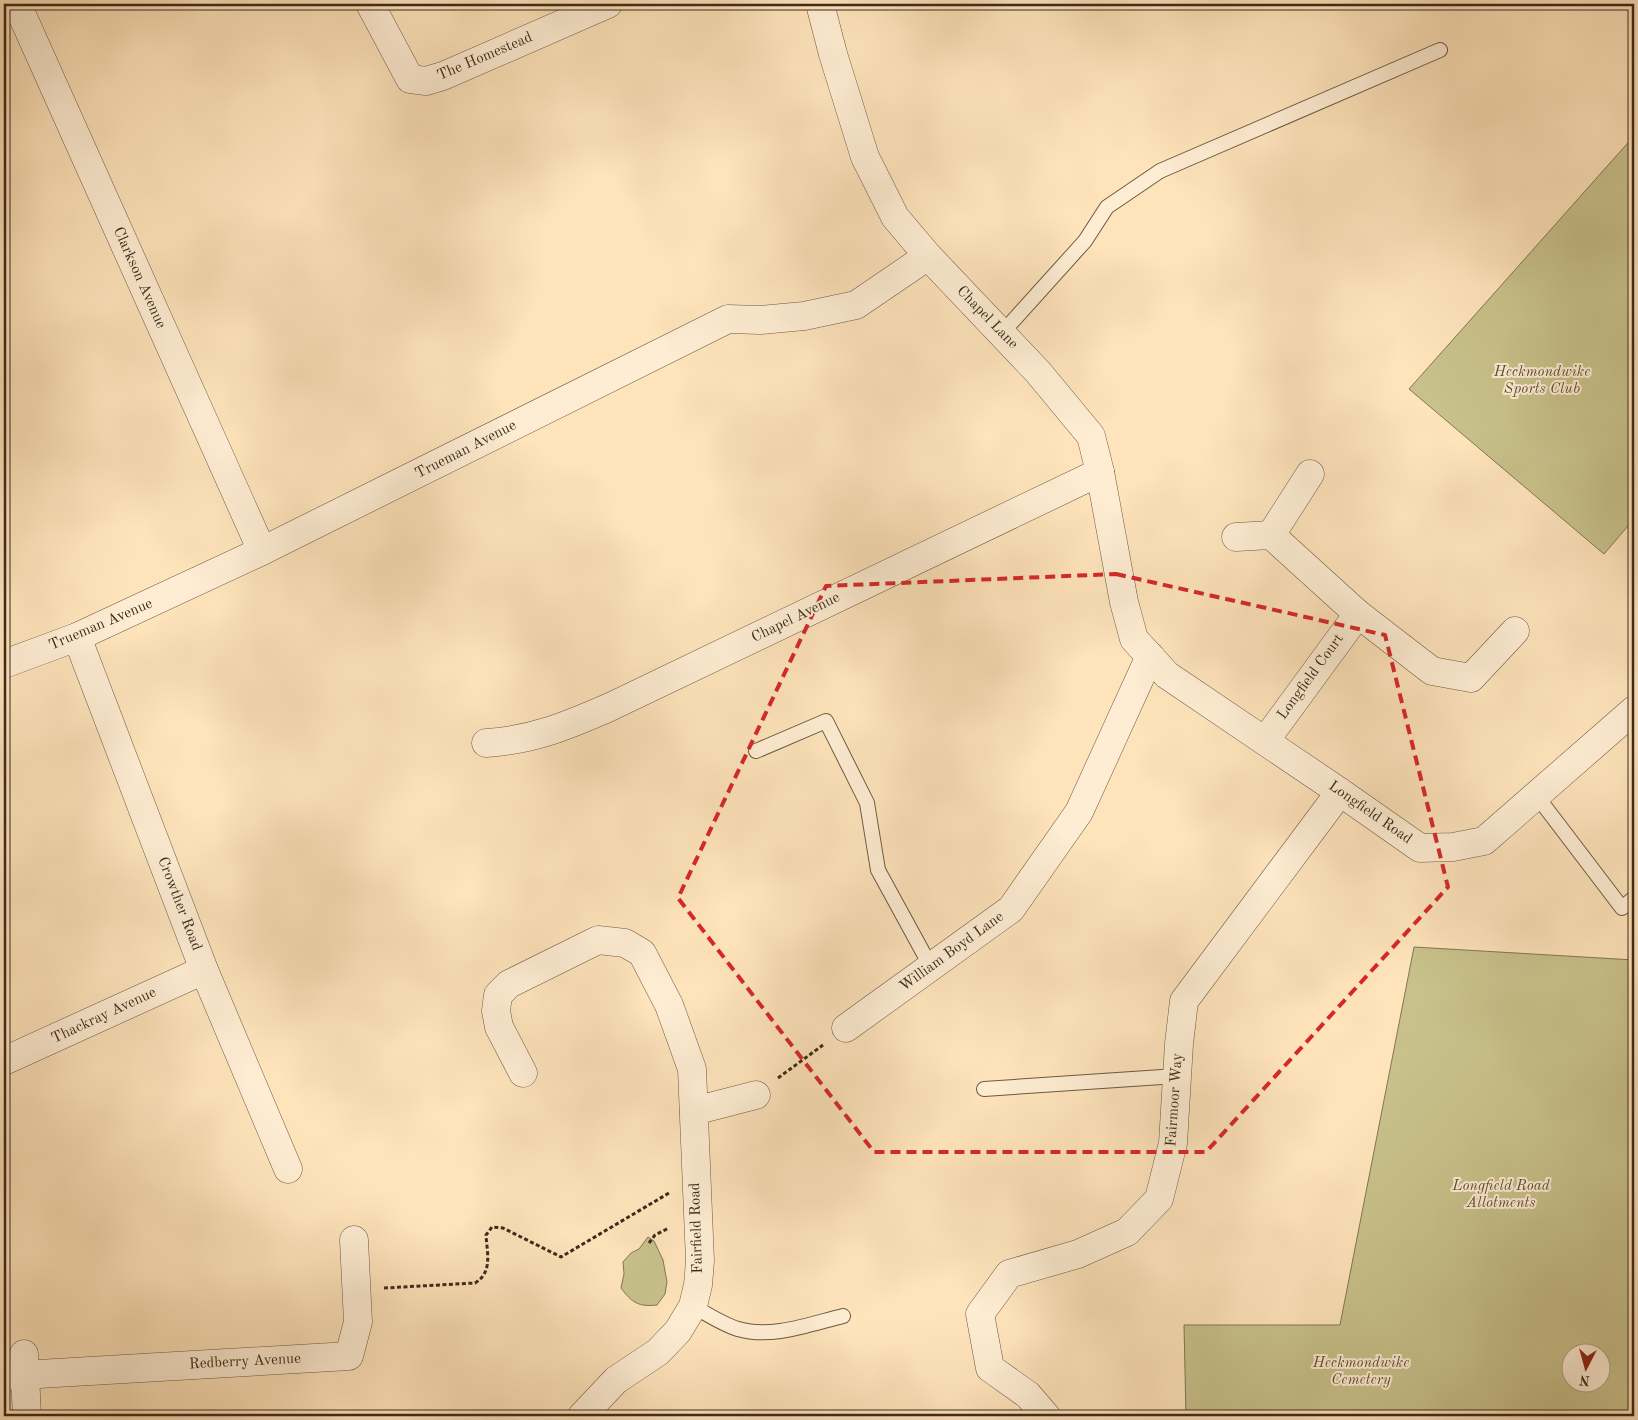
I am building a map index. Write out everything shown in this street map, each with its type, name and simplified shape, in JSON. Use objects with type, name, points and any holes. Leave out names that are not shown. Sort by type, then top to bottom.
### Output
[{"type":"street","name":"The Homestead","points":[[370,4],[410,79],[426,81],[443,76],[608,4]]},
{"type":"street","name":"Chapel Lane","points":[[820,4],[833,54],[865,157],[894,217],[928,256],[1038,372],[1091,436],[1100,472],[1124,602],[1142,647]]},
{"type":"street","name":"Clarkson Avenue","points":[[14,14],[262,552]]},
{"type":"street","name":"Trueman Avenue","points":[[4,664],[77,638],[262,552],[728,319],[760,320],[804,316],[856,305],[928,256]]},
{"type":"street","name":"Chapel Avenue","points":[[486,743],[530,738],[586,718],[1100,472]]},
{"type":"street","points":[[1271,535],[1310,474]]},
{"type":"street","points":[[1236,538],[1271,535],[1358,614],[1432,671],[1471,678],[1514,631]]},
{"type":"street","name":"Longfield Court","points":[[1265,741],[1358,614]]},
{"type":"street","name":"Crowther Road","points":[[77,638],[204,970],[288,1169]]},
{"type":"street","name":"Longfield Road","points":[[1142,647],[1167,675],[1420,848],[1453,848],[1484,841],[1634,710]]},
{"type":"street","name":"William Boyd Lane","points":[[846,1028],[1011,909],[1079,812],[1142,647]]},
{"type":"street","name":"Fairmoor Way","points":[[1046,1416],[1028,1394],[990,1368],[980,1314],[1009,1274],[1078,1254],[1127,1232],[1158,1199],[1173,1143],[1184,1001],[1340,792]]},
{"type":"street","name":"Fairfield Road","points":[[523,1072],[499,1027],[496,1011],[498,995],[509,984],[598,940],[625,943],[642,953],[669,1005],[692,1070],[696,1186],[700,1226],[698,1284],[693,1306],[678,1331],[658,1352],[616,1380],[582,1416]]},
{"type":"street","name":"Thackray Avenue","points":[[4,1061],[204,970]]},
{"type":"street","points":[[694,1111],[756,1094]]},
{"type":"street","name":"Redberry Avenue","points":[[28,1416],[18,1368],[349,1356],[358,1322],[354,1240]]},
{"type":"lane","points":[[1002,333],[1085,241],[1107,207],[1160,172],[1440,50]]},
{"type":"lane","points":[[756,752],[826,721],[867,803],[878,870],[931,967]]},
{"type":"lane","points":[[1536,795],[1622,908],[1634,898]]},
{"type":"lane","points":[[984,1089],[1177,1076]]},
{"type":"lane","points":[[693,1306],[736,1328],[752,1332],[768,1333],[843,1316]]},
{"type":"path","points":[[756,1094],[846,1028]]},
{"type":"path","points":[[357,1289],[475,1283],[484,1278],[487,1270],[486,1234],[492,1227],[503,1228],[561,1257],[672,1192],[696,1186]]},
{"type":"highlighted area","points":[[1116,574],[1385,635],[1448,887],[1206,1152],[874,1152],[678,898],[826,586]]},
{"type":"green space","name":"Heckmondwike Sports Club","points":[[1634,136],[1634,519],[1604,554],[1409,389]]},
{"type":"green space","name":"Longfield Road Allotments","points":[[1414,947],[1634,960],[1634,1416],[1186,1416],[1184,1325],[1340,1325]]},
{"type":"green space","points":[[648,1237],[654,1241],[663,1260],[667,1282],[665,1294],[657,1305],[636,1303],[621,1288],[624,1274],[623,1262],[631,1253],[639,1249]]},
{"type":"park label","name":"Heckmondwike Cemetery","points":[[1361,1372]]}]
